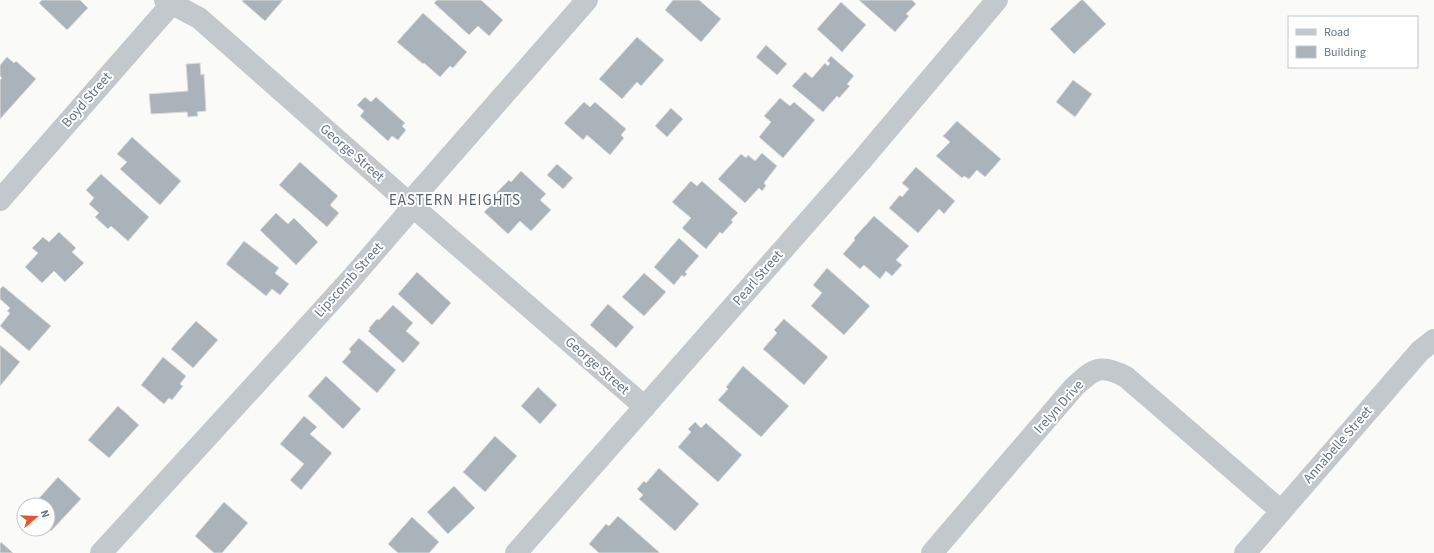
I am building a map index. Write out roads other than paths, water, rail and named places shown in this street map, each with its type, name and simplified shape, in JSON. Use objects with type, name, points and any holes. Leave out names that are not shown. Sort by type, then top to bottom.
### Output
[{"type":"street","name":"Lipscomb Street","points":[[101,553],[351,279],[407,214],[417,194],[587,0]]},
{"type":"street","name":"Pearl Street","points":[[516,553],[868,152],[997,0]]},
{"type":"street","name":"George Street","points":[[170,1],[199,18],[411,205],[644,407]]},
{"type":"street","name":"Boyd Street","points":[[0,200],[170,1]]},
{"type":"street","name":"Annabelle Street","points":[[1245,553],[1420,351],[1434,340]]},
{"type":"street","name":"Irelyn Drive","points":[[932,553],[1074,387],[1087,376],[1101,368],[1114,370],[1126,376],[1281,511]]},
{"type":"district","name":"EASTERN HEIGHTS","points":[[455,200]]}]
